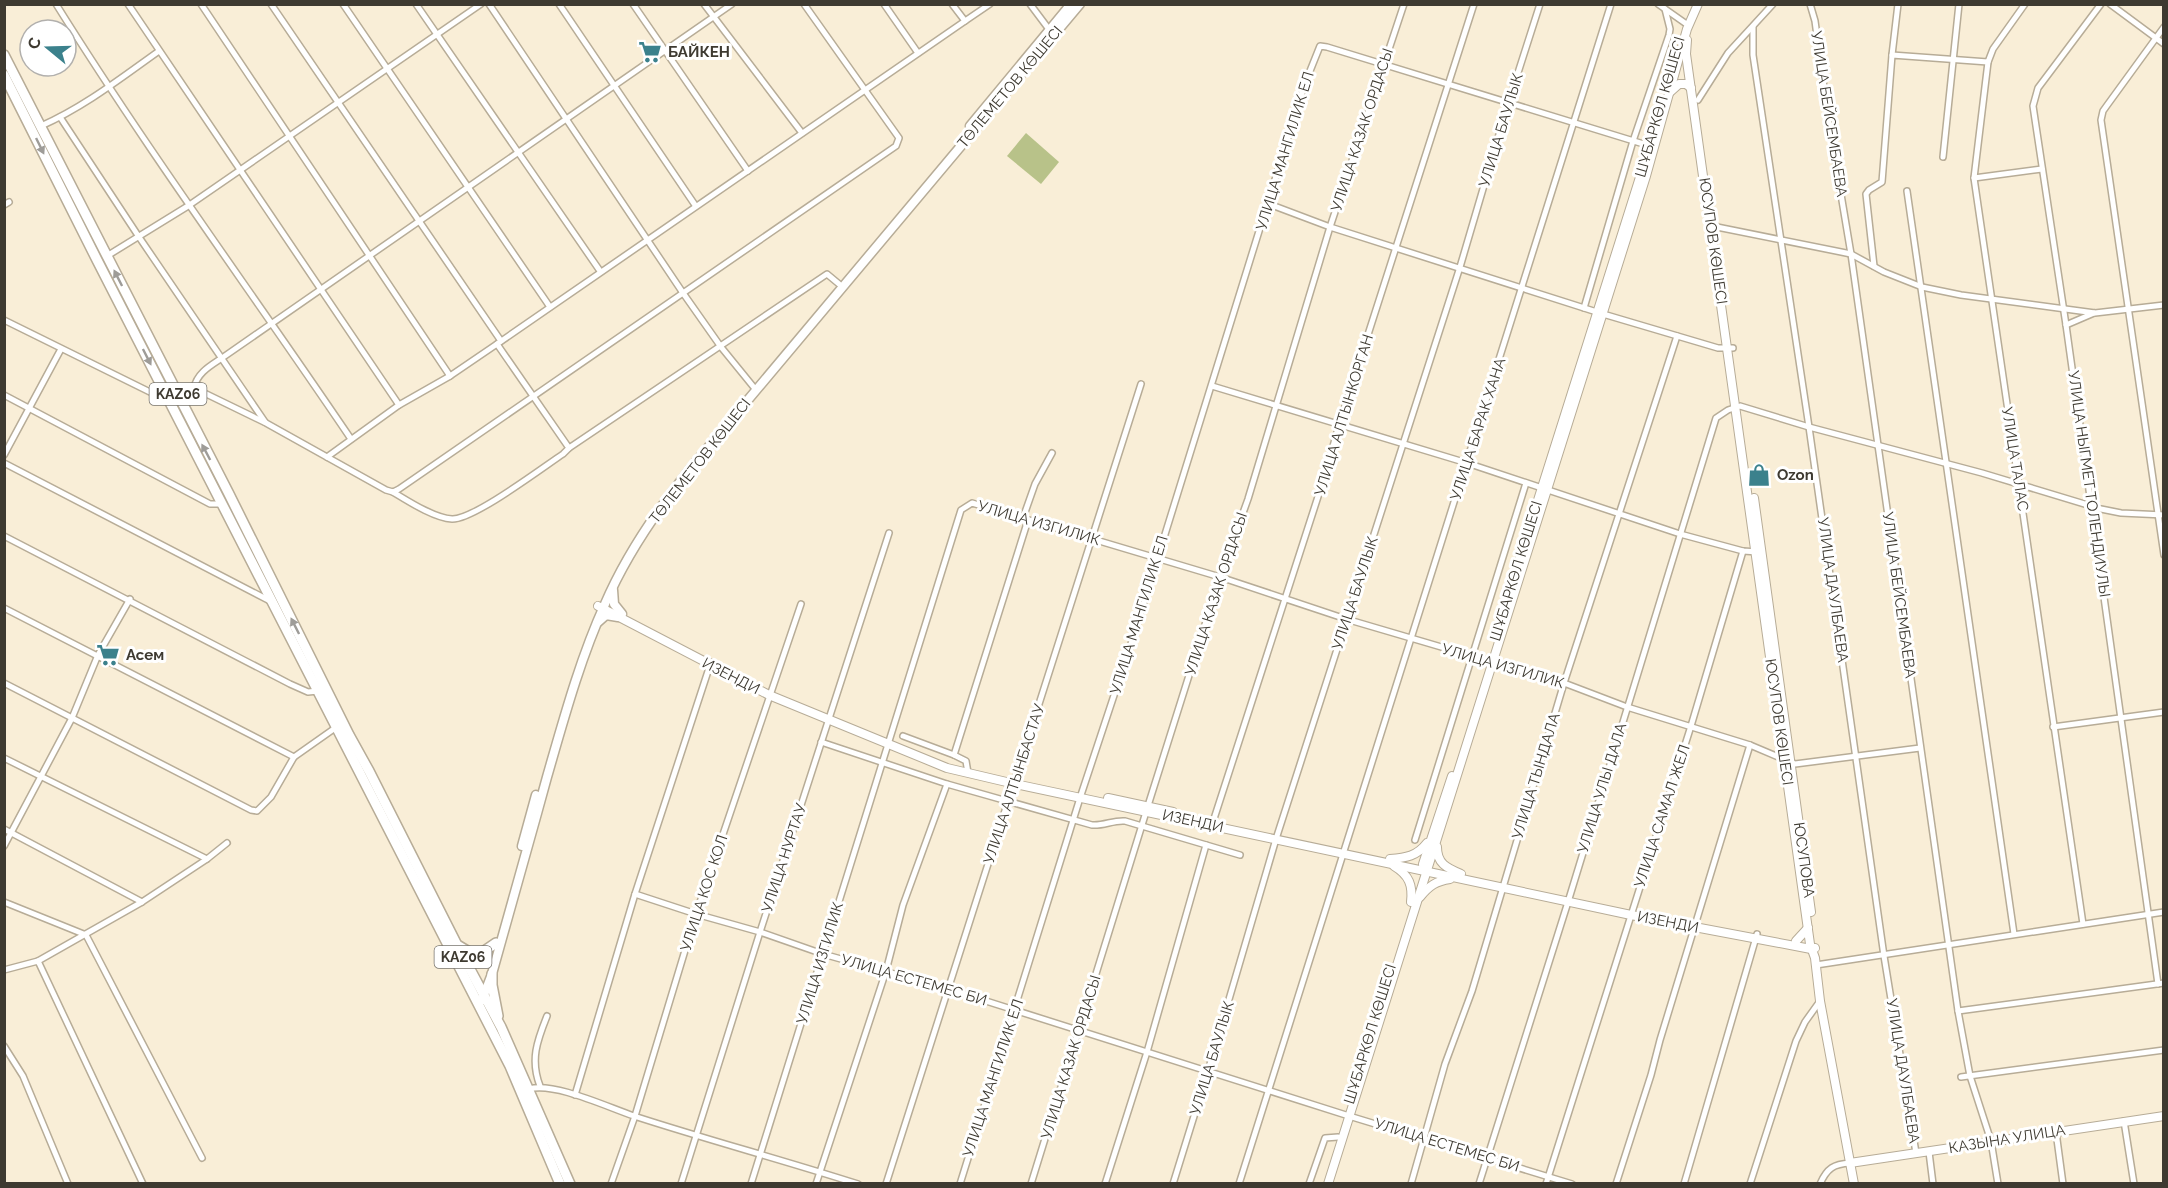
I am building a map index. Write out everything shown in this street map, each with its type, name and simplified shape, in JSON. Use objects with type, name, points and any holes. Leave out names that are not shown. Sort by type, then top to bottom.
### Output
[{"type":"highway","name":"KАZ06","points":[[4,55],[107,256],[223,504],[273,603],[318,691],[339,725],[457,945],[560,1184]]},
{"type":"highway","name":"KАZ06","points":[[4,75],[173,396],[480,998],[501,1027],[570,1184]]},
{"type":"highway","points":[[457,945],[469,952],[480,954],[496,943]]},
{"type":"highway","points":[[492,975],[501,1027]]},
{"type":"main road","name":"ТӨЛЕМЕТОВ КӨШЕСІ","points":[[480,998],[568,686],[621,561],[658,503],[1052,32],[1071,4]]},
{"type":"main road","name":"ТӨЛЕМЕТОВ КӨШЕСІ","points":[[480,998],[492,975],[559,735],[601,605],[662,506],[754,388],[1052,32],[1080,4]]},
{"type":"main road","points":[[595,628],[602,617],[620,615],[614,604],[613,586]]},
{"type":"street","points":[[56,4],[108,88],[188,206],[351,439]]},
{"type":"street","points":[[128,4],[238,171],[399,405]]},
{"type":"street","points":[[201,4],[450,376]]},
{"type":"street","points":[[271,4],[569,448]]},
{"type":"street","points":[[343,4],[550,307]]},
{"type":"street","points":[[416,4],[600,271]]},
{"type":"street","points":[[107,256],[188,206],[481,4]]},
{"type":"street","points":[[489,4],[683,293],[721,347],[754,388]]},
{"type":"street","points":[[559,4],[695,205]]},
{"type":"street","points":[[633,4],[748,171]]},
{"type":"street","points":[[704,4],[712,18],[802,133]]},
{"type":"street","points":[[195,388],[196,380],[202,372],[732,4]]},
{"type":"street","points":[[393,492],[896,146],[899,138],[804,4]]},
{"type":"street","points":[[884,4],[918,53]]},
{"type":"street","points":[[952,4],[965,21]]},
{"type":"street","points":[[327,457],[399,405],[450,376],[499,343],[695,205],[990,4]]},
{"type":"street","points":[[1030,4],[1052,32]]},
{"type":"street","name":"УЛИЦА КАЗАК ОРДАСЫ","points":[[1031,1184],[1141,826],[1220,578],[1248,499],[1330,227],[1404,4]]},
{"type":"street","name":"УЛИЦА АЛТЫНКОРГАН","points":[[1213,823],[1474,4]]},
{"type":"street","name":"УЛИЦА БАУЛЫК","points":[[1173,1184],[1276,837],[1460,267],[1540,4]]},
{"type":"street","name":"УЛИЦА БАРАК ХАНА","points":[[1239,1184],[1611,4]]},
{"type":"street","points":[[1658,4],[1686,26]]},
{"type":"street","name":"ШҰБАРКӨЛ КӨШЕСІ","points":[[1328,1184],[1347,1115],[1600,313],[1693,4]]},
{"type":"street","name":"ШҰБАРКӨЛ КӨШЕСІ","points":[[1651,147],[1668,96],[1686,26],[1698,4]]},
{"type":"street","points":[[1698,100],[1728,53],[1773,4]]},
{"type":"street","name":"УЛИЦА БЕЙСЕМБАЕВА","points":[[1810,4],[1815,21],[1828,117],[1851,254],[1947,944],[1970,1076],[1991,1141],[1998,1184]]},
{"type":"street","points":[[1874,266],[1866,194],[1882,182],[1898,4]]},
{"type":"street","points":[[1943,157],[1959,4]]},
{"type":"street","name":"УЛИЦА ТАЛАС","points":[[2025,4],[1993,49],[1988,62],[1974,177],[2083,924]]},
{"type":"street","name":"УЛИЦА НЫГМЕТ ТОЛЕНДИУЛЫ","points":[[2101,4],[2038,88],[2033,106],[2149,915],[2161,984]]},
{"type":"street","points":[[2110,4],[2163,44]]},
{"type":"street","points":[[1584,308],[1634,141],[1669,35],[1670,29],[1665,9]]},
{"type":"street","name":"ЮСУПОВ КӨШЕСІ","points":[[1686,26],[1686,54],[1714,226]]},
{"type":"street","name":"ЮСУПОВ КӨШЕСІ","points":[[1686,26],[1698,100],[1808,928],[1813,946]]},
{"type":"street","name":"УЛИЦА ДАУЛБАЕВА","points":[[1753,27],[1753,55],[1782,238],[1884,956],[1916,1154]]},
{"type":"street","points":[[2163,27],[2103,111],[2101,120],[2161,515],[2163,555]]},
{"type":"street","name":"УЛИЦА МАНГИЛИК ЕЛ","points":[[960,1184],[1212,386],[1304,86],[1320,46],[1327,46],[1384,65]]},
{"type":"street","points":[[41,126],[108,88],[159,51]]},
{"type":"street","points":[[1892,55],[1988,62]]},
{"type":"street","points":[[1384,65],[1651,147]]},
{"type":"street","points":[[1668,96],[1672,88],[1678,84],[1686,84],[1691,88]]},
{"type":"street","points":[[60,117],[138,237],[266,423]]},
{"type":"street","points":[[1974,177],[2042,169]]},
{"type":"street","points":[[1907,191],[2014,934]]},
{"type":"street","points":[[1269,204],[1330,227],[1584,308],[1677,336],[1731,349]]},
{"type":"street","points":[[1714,226],[1782,238],[1851,254],[1922,287],[1990,299],[2095,313],[2163,305]]},
{"type":"street","points":[[4,320],[159,396],[173,396],[195,388],[266,423],[359,477],[422,508],[449,519],[462,519],[514,487],[827,274],[839,284]]},
{"type":"street","points":[[2066,325],[2095,313]]},
{"type":"street","name":"УЛИЦА ТЫНДАЛА","points":[[1411,1184],[1445,1064],[1472,991],[1564,683],[1677,336]]},
{"type":"street","points":[[4,455],[61,349]]},
{"type":"street","name":"УЛИЦА АЛТЫНБАСТАУ","points":[[886,1184],[1094,538],[1111,474],[1141,384]]},
{"type":"street","points":[[1212,386],[1467,463],[1680,534],[1743,551],[1759,552]]},
{"type":"street","points":[[4,395],[210,504],[223,504]]},
{"type":"street","points":[[1738,407],[1948,464],[2092,507],[2121,513],[2161,515]]},
{"type":"street","name":"УЛИЦА УЛЫ ДАЛА","points":[[1479,1184],[1716,418],[1721,413],[1738,407]]},
{"type":"street","points":[[954,755],[1035,484],[1052,453]]},
{"type":"street","points":[[4,463],[273,603]]},
{"type":"street","points":[[1415,840],[1526,483]]},
{"type":"street","name":"УЛИЦА ИЗГИЛИК","points":[[751,1184],[961,510],[972,503],[1094,538],[1346,619],[1564,683],[1627,706],[1750,745],[1787,760]]},
{"type":"street","name":"УЛИЦА НУРТАУ","points":[[681,1184],[889,533]]},
{"type":"street","points":[[4,536],[130,599],[290,684],[308,692],[318,691]]},
{"type":"street","name":"УЛИЦА САМАЛ ЖЕЛ","points":[[1546,1184],[1691,726],[1743,551]]},
{"type":"street","points":[[4,846],[13,834],[72,718],[98,655],[130,599]]},
{"type":"street","name":"УЛИЦА КОС КОЛ","points":[[611,1184],[635,1116],[696,914],[801,604]]},
{"type":"street","name":"ИЗЕНДИ","points":[[601,605],[770,693],[948,768],[1343,850],[1568,900],[1813,946]]},
{"type":"street","points":[[4,608],[294,757]]},
{"type":"street","points":[[575,1095],[635,894],[710,663]]},
{"type":"street","points":[[4,683],[251,810],[257,811],[271,797],[294,757],[339,725]]},
{"type":"street","points":[[2053,727],[2163,712]]},
{"type":"street","points":[[903,736],[966,761],[968,771]]},
{"type":"street","points":[[821,742],[947,784],[1092,825],[1102,825],[1118,820],[1240,855]]},
{"type":"street","points":[[1616,1184],[1750,745]]},
{"type":"street","points":[[1787,760],[1800,764],[1920,748]]},
{"type":"street","points":[[4,758],[207,859]]},
{"type":"street","name":"ЮСУПОВА","points":[[1787,760],[1816,961]]},
{"type":"street","points":[[816,1184],[886,971],[903,905],[947,784]]},
{"type":"street","points":[[4,830],[142,902]]},
{"type":"street","points":[[1390,861],[1413,855],[1422,850],[1435,835]]},
{"type":"street","points":[[1435,835],[1440,862],[1462,877]]},
{"type":"street","points":[[4,970],[38,961],[86,935],[142,902],[227,843]]},
{"type":"street","points":[[1105,1184],[1147,1052],[1206,845]]},
{"type":"street","points":[[1390,861],[1405,873],[1413,889],[1414,902]]},
{"type":"street","points":[[1414,902],[1432,884],[1440,880],[1462,877]]},
{"type":"street","name":"УЛИЦА ЕСТЕМЕС БИ","points":[[635,894],[1572,1184]]},
{"type":"street","points":[[4,902],[86,935],[202,1158]]},
{"type":"street","points":[[1854,1184],[1820,1001],[1816,961],[1884,956],[1947,944],[2163,912]]},
{"type":"street","points":[[1796,941],[1808,928]]},
{"type":"street","points":[[1684,1184],[1756,936]]},
{"type":"street","name":"ИЗЕНДИ","points":[[1756,936],[1796,941],[1813,946]]},
{"type":"street","points":[[38,961],[143,1184]]},
{"type":"street","points":[[1958,1011],[2161,984]]},
{"type":"street","points":[[1749,1184],[1796,1041],[1805,1022],[1820,1001]]},
{"type":"street","points":[[540,1086],[534,1065],[540,1036],[548,1016]]},
{"type":"street","points":[[4,1046],[23,1076],[68,1184]]},
{"type":"street","points":[[1961,1077],[2163,1050]]},
{"type":"street","points":[[529,1089],[540,1086],[575,1095],[635,1116],[858,1184]]},
{"type":"street","name":"ШҰБАРКӨЛ КӨШЕСІ","points":[[1323,1184],[1347,1115]]},
{"type":"street","name":"КАЗЫНА УЛИЦА","points":[[1850,1163],[2163,1116]]},
{"type":"street","points":[[2124,1121],[2133,1184]]},
{"type":"street","points":[[2056,1132],[2063,1184]]},
{"type":"street","points":[[1309,1184],[1325,1138],[1338,1137]]},
{"type":"street","name":"УЛИЦА ДАУЛБАЕВА","points":[[1929,1152],[1933,1184]]},
{"type":"street","points":[[1820,1184],[1826,1171],[1837,1164],[1850,1163]]},
{"type":"green space","points":[[1026,133],[1059,162],[1041,184],[1007,156]]},
{"type":"place","name":"БАЙКЕН","points":[[650,52]]},
{"type":"place","name":"Ozon","points":[[1759,475]]},
{"type":"place","name":"Асем","points":[[108,655]]}]
